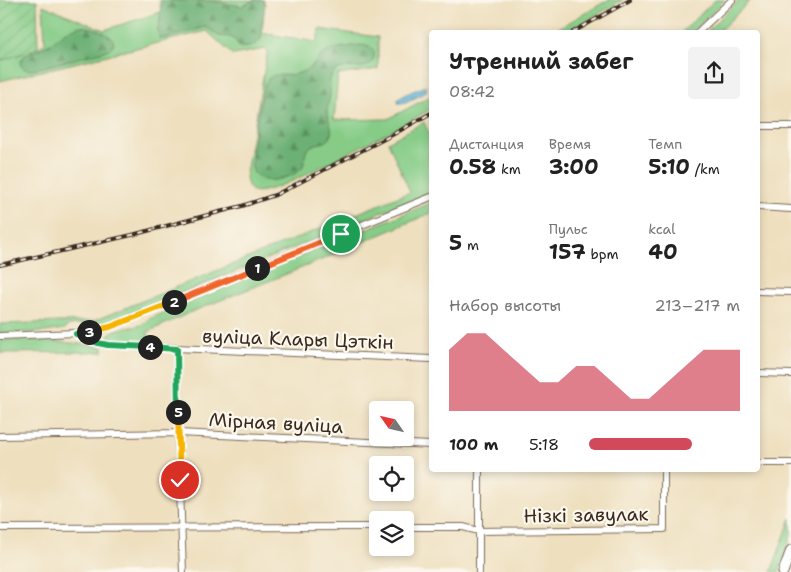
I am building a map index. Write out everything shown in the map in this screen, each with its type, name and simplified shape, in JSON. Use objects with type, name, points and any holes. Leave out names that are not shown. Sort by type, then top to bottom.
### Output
[{"type":"main road","points":[[783,572],[791,550]]},
{"type":"street","points":[[700,30],[732,0]]},
{"type":"street","points":[[760,126],[791,126]]},
{"type":"street","points":[[0,336],[94,332],[129,320],[429,198]]},
{"type":"street","points":[[760,207],[791,208]]},
{"type":"street","points":[[760,291],[791,292]]},
{"type":"street","name":"вуліца Клары Цэткін","points":[[76,334],[108,345],[429,359]]},
{"type":"street","points":[[177,349],[183,572]]},
{"type":"street","points":[[760,372],[791,374]]},
{"type":"street","name":"Мірная вуліца","points":[[0,436],[178,433],[429,445]]},
{"type":"street","points":[[760,462],[791,463]]},
{"type":"street","points":[[479,572],[480,472]]},
{"type":"street","name":"Нізкі завулак","points":[[479,531],[664,529],[664,472]]},
{"type":"street","points":[[0,528],[369,527]]},
{"type":"street","points":[[414,527],[462,527],[479,531]]},
{"type":"green space","points":[[0,0],[37,0],[38,48],[0,61]]},
{"type":"green space","points":[[160,0],[212,1],[243,6],[254,0],[263,0],[265,4],[261,39],[251,46],[239,47],[234,39],[219,36],[206,27],[161,39],[158,31]]},
{"type":"green space","points":[[172,0],[264,0],[262,33],[317,42],[319,29],[378,37],[378,69],[338,75],[334,120],[388,119],[429,97],[429,110],[295,180],[257,192],[249,188],[246,173],[267,55],[265,49],[233,55],[207,31],[0,81],[0,61],[38,48],[45,43],[43,5],[104,30],[173,8]]},
{"type":"green space","points":[[608,0],[623,0],[570,30],[556,30]]},
{"type":"green space","points":[[715,0],[725,0],[694,30],[684,30]]},
{"type":"green space","points":[[739,0],[751,0],[720,30],[708,30]]},
{"type":"green space","points":[[79,26],[101,31],[108,35],[114,43],[111,48],[102,52],[32,70],[22,67],[20,63],[24,56],[48,45],[66,32]]},
{"type":"green space","points":[[359,45],[367,46],[373,50],[373,60],[367,66],[340,69],[332,75],[327,112],[331,126],[330,138],[308,149],[302,168],[294,174],[276,180],[264,180],[256,175],[252,167],[253,146],[265,83],[274,75],[293,75],[308,69],[331,49]]},
{"type":"green space","points":[[424,122],[429,133],[429,191],[426,194],[119,319],[92,326],[84,324],[69,325],[65,329],[45,332],[0,333],[0,324],[93,321],[410,192],[388,142]]},
{"type":"green space","points":[[429,204],[429,214],[314,263],[191,312],[148,332],[149,341],[124,342],[109,338],[109,334],[114,331],[141,325],[149,319]]},
{"type":"green space","points":[[0,340],[77,343],[103,347],[103,352],[0,353]]},
{"type":"green space","points":[[791,518],[791,536],[779,572],[771,572]]},
{"type":"water","points":[[425,86],[427,87],[426,92],[408,101],[398,103],[401,96]]},
{"type":"railway","points":[[577,30],[630,0]]},
{"type":"railway","points":[[0,265],[132,235],[242,206],[275,195],[429,114]]},
{"type":"route","points":[[180,480],[177,349],[108,345],[76,334],[94,332],[129,320],[341,234]]}]
